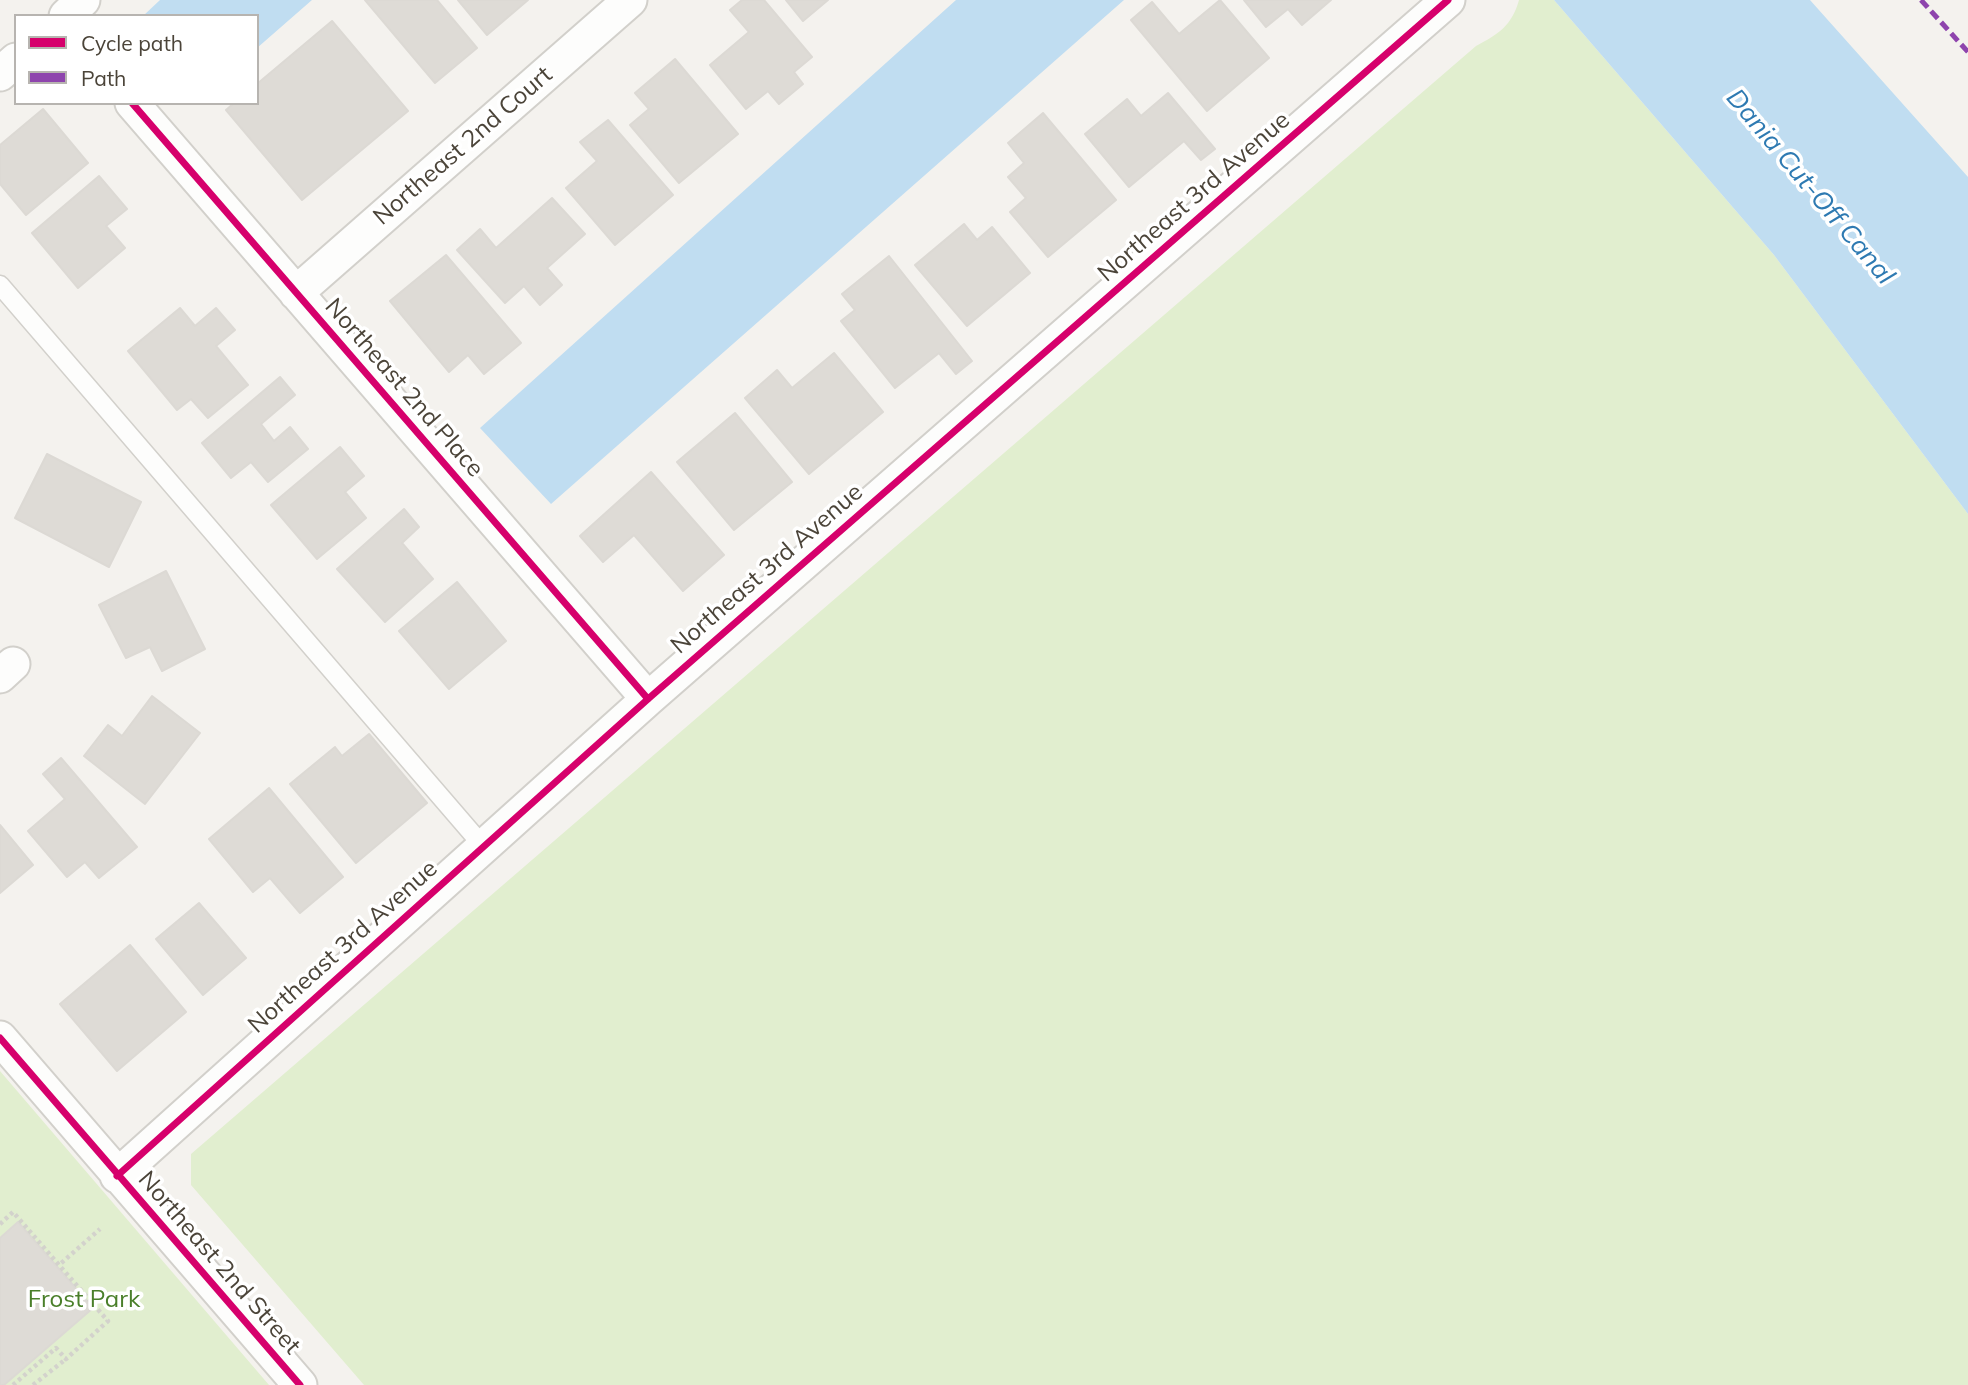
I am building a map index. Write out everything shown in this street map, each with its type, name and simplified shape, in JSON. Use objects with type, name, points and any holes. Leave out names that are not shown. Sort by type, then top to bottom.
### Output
[{"type":"street","points":[[42,0],[54,14]]},
{"type":"street","points":[[68,14],[83,0]]},
{"type":"street","name":"Northeast 2nd Court","points":[[296,293],[630,0]]},
{"type":"street","name":"Northeast 3rd Avenue","points":[[117,1176],[648,699],[1448,0]]},
{"type":"street","points":[[0,74],[14,62]]},
{"type":"street","name":"Northeast 2nd Place","points":[[134,105],[648,699]]},
{"type":"street","name":"Northeast 2nd Street","points":[[0,1038],[300,1385]]},
{"type":"lane","points":[[0,285],[483,846]]},
{"type":"path","points":[[0,1224],[13,1212],[108,1321],[33,1385]]},
{"type":"path","points":[[59,1265],[100,1228]]},
{"type":"path","points":[[13,1385],[56,1348],[65,1359]]},
{"type":"green space","points":[[1519,0],[1554,0],[1774,255],[1968,514],[1968,1385],[364,1385],[191,1185],[191,1154],[1476,46],[1504,28],[1513,16]]},
{"type":"green space","name":"Frost Park","points":[[0,1071],[269,1385],[0,1385]]},
{"type":"water","points":[[160,0],[312,0],[259,46],[259,14],[145,14]]},
{"type":"water","points":[[956,0],[1124,0],[551,504],[480,428]]},
{"type":"water","name":"Dania Cut-Off Canal","points":[[1554,0],[1810,0],[1968,177],[1968,514],[1774,255]]},
{"type":"building","points":[[365,0],[437,0],[477,48],[435,83]]},
{"type":"building","points":[[458,0],[528,0],[487,35]]},
{"type":"building","points":[[742,0],[764,0],[812,57],[794,72],[803,84],[779,104],[768,91],[746,109],[710,65],[749,32],[730,10]]},
{"type":"building","points":[[786,0],[828,0],[803,21]]},
{"type":"building","points":[[1220,0],[1269,58],[1207,111],[1131,20],[1152,2],[1179,34]]},
{"type":"building","points":[[1244,0],[1331,0],[1302,25],[1288,9],[1266,27]]},
{"type":"building","points":[[332,21],[408,111],[302,200],[226,110],[232,105],[259,105],[259,82]]},
{"type":"building","points":[[675,59],[738,134],[679,183],[630,125],[649,109],[635,93]]},
{"type":"building","points":[[1168,93],[1215,149],[1201,160],[1184,141],[1129,187],[1085,134],[1127,99],[1141,116]]},
{"type":"building","points":[[43,109],[88,163],[26,215],[0,184],[0,145]]},
{"type":"building","points":[[1043,113],[1116,200],[1048,257],[1010,212],[1026,198],[1008,177],[1024,163],[1008,143]]},
{"type":"building","points":[[608,120],[673,195],[615,245],[566,188],[597,161],[580,142]]},
{"type":"building","points":[[99,176],[127,209],[106,226],[125,248],[78,288],[32,233]]},
{"type":"building","points":[[552,198],[585,234],[547,268],[562,285],[540,305],[524,286],[505,303],[457,250],[480,229],[496,248]]},
{"type":"building","points":[[964,224],[977,240],[992,227],[1030,273],[967,326],[915,265]]},
{"type":"building","points":[[446,255],[521,343],[484,374],[468,355],[449,372],[390,301]]},
{"type":"building","points":[[889,256],[972,361],[956,374],[939,353],[895,388],[841,321],[855,310],[842,294]]},
{"type":"building","points":[[180,308],[195,326],[216,308],[235,330],[216,346],[248,385],[208,418],[191,399],[177,410],[128,351]]},
{"type":"building","points":[[834,353],[883,412],[809,474],[745,398],[777,370],[792,388]]},
{"type":"building","points":[[280,377],[295,395],[261,424],[274,441],[290,427],[308,449],[268,482],[251,462],[231,478],[202,443]]},
{"type":"building","points":[[735,413],[792,482],[734,530],[677,462]]},
{"type":"building","points":[[340,447],[364,476],[345,492],[366,518],[317,559],[271,505]]},
{"type":"building","points":[[47,454],[141,502],[109,567],[15,518]]},
{"type":"building","points":[[651,472],[724,555],[683,591],[634,535],[603,562],[580,536]]},
{"type":"building","points":[[404,509],[419,527],[402,543],[433,579],[385,622],[337,569]]},
{"type":"building","points":[[166,571],[205,649],[162,671],[150,647],[126,658],[99,605]]},
{"type":"building","points":[[457,582],[506,641],[449,689],[399,631]]},
{"type":"building","points":[[152,696],[200,733],[145,804],[84,756],[108,725],[122,736]]},
{"type":"building","points":[[369,734],[427,803],[356,863],[290,784],[335,747],[342,756]]},
{"type":"building","points":[[61,758],[137,847],[99,878],[85,862],[67,877],[28,831],[65,799],[43,774]]},
{"type":"building","points":[[269,788],[343,877],[300,913],[270,878],[253,892],[209,839]]},
{"type":"building","points":[[0,825],[33,865],[0,893]]},
{"type":"building","points":[[199,903],[246,958],[203,995],[156,939]]},
{"type":"building","points":[[130,945],[186,1012],[117,1071],[60,1004]]},
{"type":"building","points":[[18,1222],[93,1308],[4,1385],[0,1385],[0,1238]]},
{"type":"marked path","points":[[1921,0],[1968,52]]},
{"type":"cycle path","points":[[117,1176],[648,699],[1448,0]]},
{"type":"cycle path","points":[[134,105],[648,699]]},
{"type":"cycle path","points":[[0,1038],[300,1385]]}]
